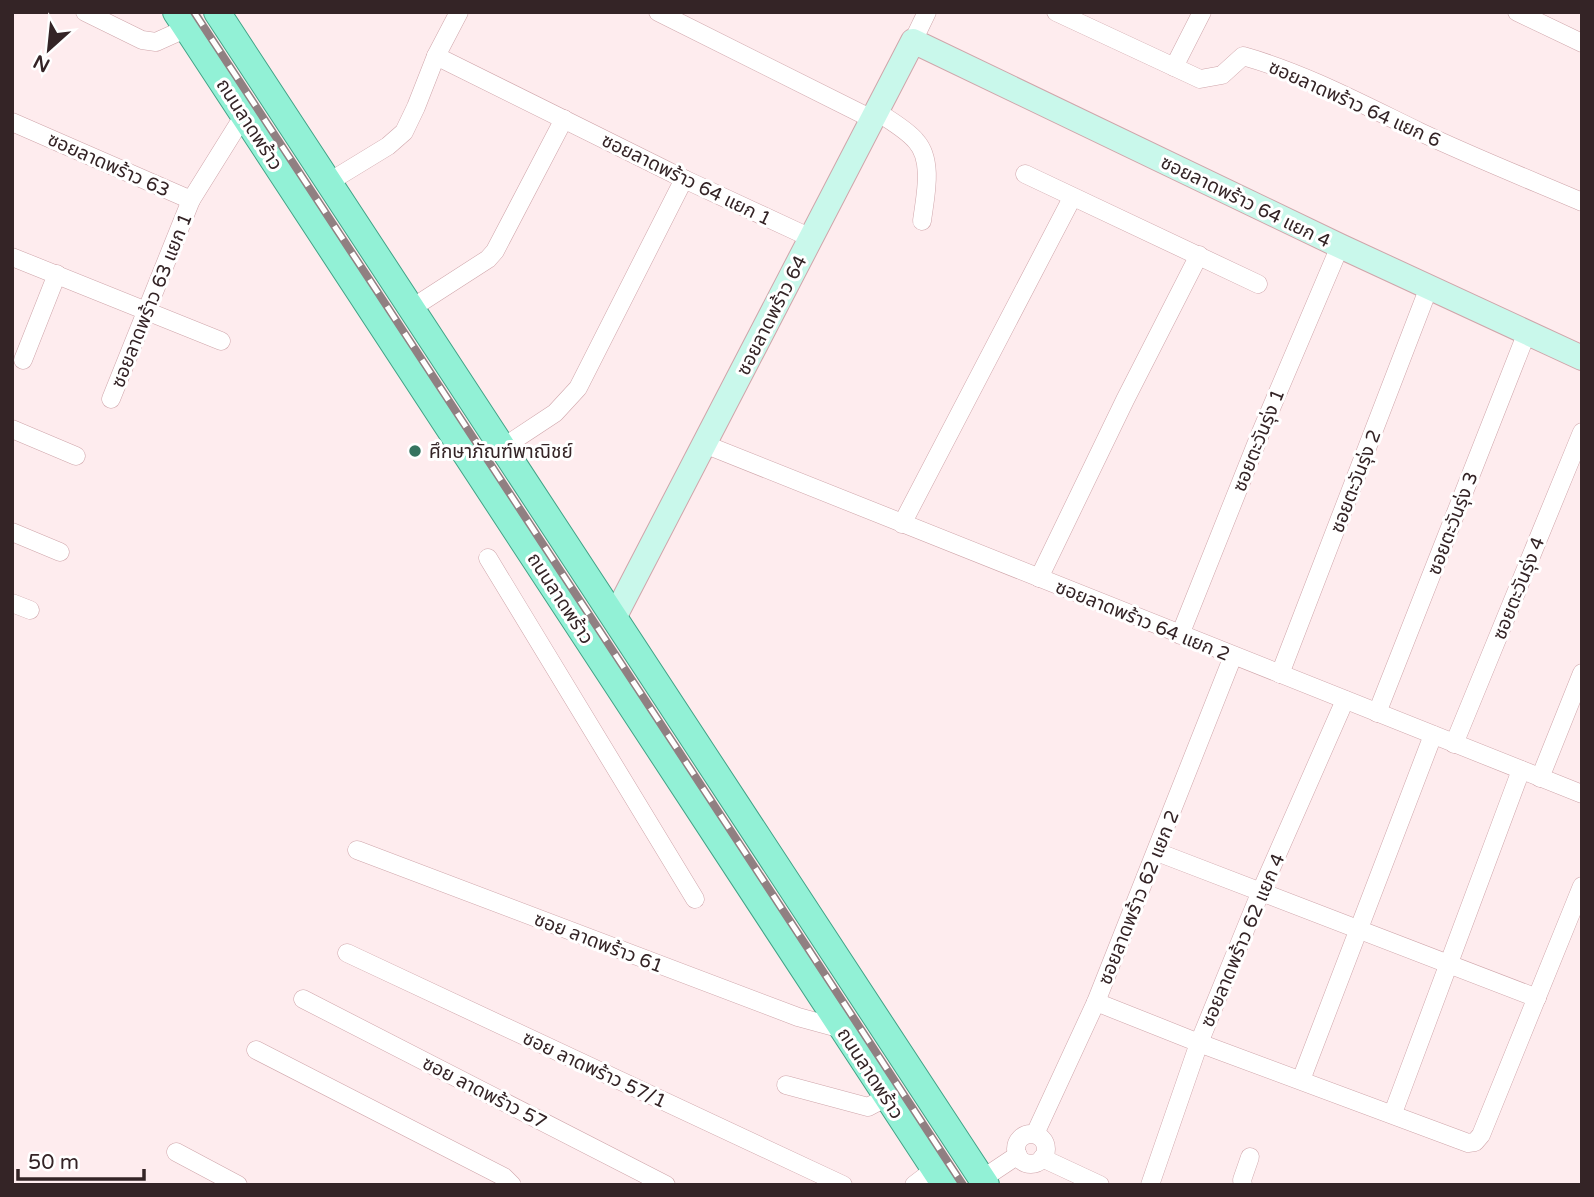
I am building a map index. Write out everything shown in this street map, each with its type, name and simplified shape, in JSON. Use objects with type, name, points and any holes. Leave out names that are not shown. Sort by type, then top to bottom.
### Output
[{"type":"main road","name":"ถนนลาดพร้าว","points":[[218,12],[984,1182]]},
{"type":"main road","name":"ถนนลาดพร้าว","points":[[181,20],[887,1097],[931,1180]]},
{"type":"main road","points":[[588,639],[614,618]]},
{"type":"street","points":[[85,12],[142,40],[156,42],[181,20]]},
{"type":"street","points":[[329,182],[388,146],[404,132],[436,56],[459,12]]},
{"type":"street","points":[[658,12],[874,115],[917,141],[925,159],[922,221]]},
{"type":"street","name":"ซอยลาดพร้าว 64","points":[[614,618],[927,12]]},
{"type":"street","name":"ซอยลาดพร้าว 64 แยก 6","points":[[1056,12],[1200,79],[1222,75],[1243,56],[1265,62],[1316,82],[1450,146],[1582,202]]},
{"type":"street","points":[[1174,67],[1202,12]]},
{"type":"street","points":[[1517,12],[1582,43]]},
{"type":"street","name":"ซอยลาดพร้าว 64 แยก 4","points":[[913,41],[1340,246],[1582,358]]},
{"type":"street","name":"ซอยลาดพร้าว 64 แยก 1","points":[[436,56],[684,179],[811,237]]},
{"type":"street","name":"ซอยลาดพร้าว 63","points":[[12,122],[191,200],[244,116]]},
{"type":"street","points":[[412,308],[488,259],[495,251],[564,119]]},
{"type":"street","points":[[1025,174],[1258,284]]},
{"type":"street","points":[[502,448],[555,413],[578,388],[684,179]]},
{"type":"street","points":[[902,524],[1072,198]]},
{"type":"street","name":"ซอยลาดพร้าว 63 แยก 1","points":[[111,399],[191,200]]},
{"type":"street","name":"ซอยตะวันรุ่ง 1","points":[[1180,635],[1261,432],[1340,246]]},
{"type":"street","points":[[1040,578],[1125,400],[1199,255]]},
{"type":"street","points":[[12,257],[221,341]]},
{"type":"street","points":[[23,359],[57,274]]},
{"type":"street","name":"ซอยตะวันรุ่ง 2","points":[[1280,674],[1429,287]]},
{"type":"street","name":"ซอยตะวันรุ่ง 3","points":[[1377,713],[1527,332]]},
{"type":"street","points":[[12,429],[76,456]]},
{"type":"street","name":"ซอยตะวันรุ่ง 4","points":[[1454,744],[1582,432]]},
{"type":"street","name":"ซอยลาดพร้าว 64 แยก 2","points":[[704,444],[1582,794]]},
{"type":"street","points":[[12,532],[60,552]]},
{"type":"street","points":[[488,558],[695,899]]},
{"type":"street","points":[[12,603],[30,610]]},
{"type":"street","name":"ซอยลาดพร้าว 62 แยก 2","points":[[1035,1135],[1096,1002],[1233,656]]},
{"type":"street","points":[[1540,778],[1582,673]]},
{"type":"street","name":"ซอยลาดพร้าว 62 แยก 4","points":[[1150,1185],[1199,1043],[1261,891],[1345,700]]},
{"type":"street","points":[[1300,1080],[1433,735]]},
{"type":"street","points":[[1392,1113],[1521,770]]},
{"type":"street","name":"ซอย ลาดพร้าว 61","points":[[357,850],[798,1017],[842,1029]]},
{"type":"street","points":[[1157,852],[1537,998]]},
{"type":"street","points":[[1096,1002],[1468,1143],[1475,1142],[1481,1135],[1582,886]]},
{"type":"street","name":"ซอย ลาดพร้าว 57/1","points":[[347,953],[844,1185]]},
{"type":"street","name":"ซอย ลาดพร้าว 57","points":[[303,999],[666,1185]]},
{"type":"street","points":[[256,1050],[505,1177],[512,1185]]},
{"type":"street","points":[[786,1085],[868,1107],[887,1097]]},
{"type":"street","points":[[1042,1158],[1045,1145],[1035,1135],[1021,1137],[1017,1145],[1018,1155],[1029,1163],[1042,1158],[1100,1185]]},
{"type":"street","points":[[176,1152],[238,1185]]},
{"type":"street","points":[[984,1182],[1018,1155]]},
{"type":"street","points":[[1243,1185],[1242,1180],[1250,1157]]},
{"type":"railway","points":[[194,12],[963,1185]]},
{"type":"place","name":"ศึกษาภัณฑ์พาณิชย์","points":[[415,451]]}]
